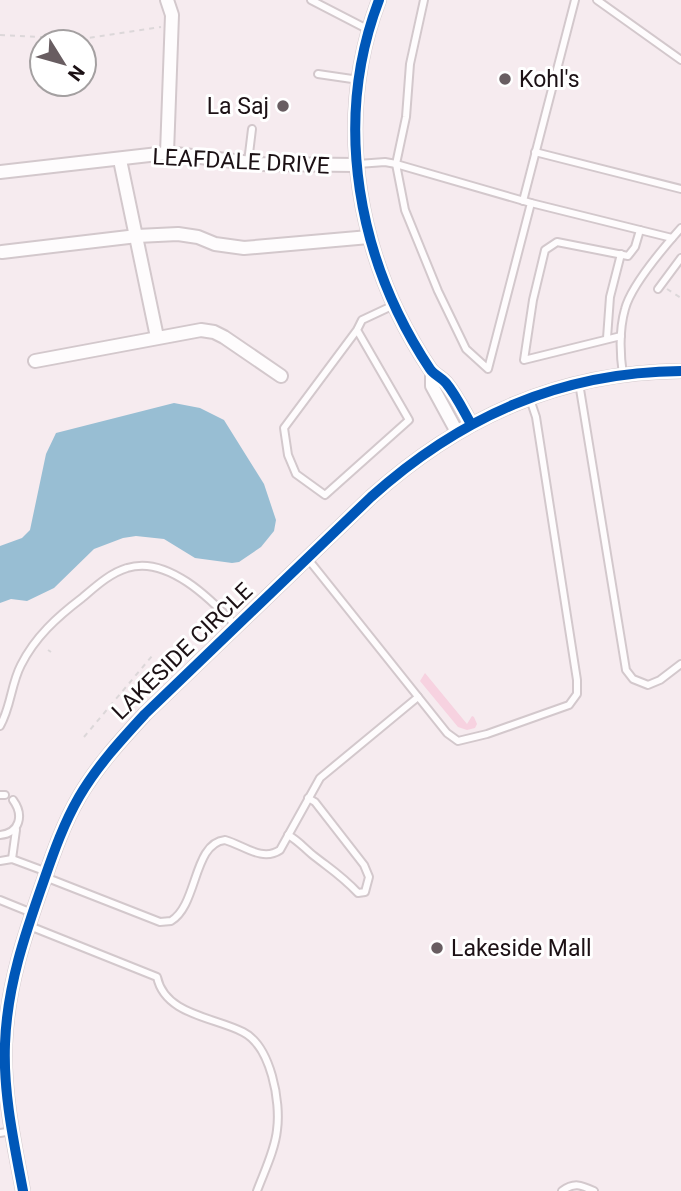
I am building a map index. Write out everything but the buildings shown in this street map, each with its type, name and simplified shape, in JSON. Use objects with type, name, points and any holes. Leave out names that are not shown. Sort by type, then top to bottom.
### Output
[{"type":"street","points":[[167,0],[172,25],[167,153]]},
{"type":"street","points":[[379,0],[369,30],[359,80],[355,126],[361,204],[369,237],[394,305],[432,372],[443,380],[471,424]]},
{"type":"street","name":"LEAFDALE DRIVE","points":[[0,172],[167,153],[248,163],[356,165]]},
{"type":"street","points":[[121,160],[158,337]]},
{"type":"street","points":[[2,252],[137,236],[178,234],[198,237],[215,244],[244,248],[369,237]]},
{"type":"street","points":[[35,361],[201,330],[214,332],[281,376]]},
{"type":"street","name":"LAKESIDE CIRCLE","points":[[23,1191],[6,1132],[6,1022],[12,978],[46,874],[73,808],[106,758],[145,714],[393,478],[457,432],[530,398],[579,383],[623,375],[681,371]]},
{"type":"street","points":[[432,372],[432,386],[457,432]]},
{"type":"lane","points":[[311,0],[369,30]]},
{"type":"lane","points":[[424,0],[410,65],[406,117],[396,164],[405,210],[439,291],[466,349],[488,369],[531,203]]},
{"type":"lane","points":[[523,201],[575,0]]},
{"type":"lane","points":[[597,0],[681,60]]},
{"type":"lane","points":[[318,74],[359,80]]},
{"type":"lane","points":[[248,163],[252,129]]},
{"type":"lane","points":[[535,152],[681,189]]},
{"type":"lane","points":[[356,165],[385,162],[396,164],[523,201],[672,238]]},
{"type":"lane","points":[[623,375],[621,336],[629,298],[681,228]]},
{"type":"lane","points":[[621,336],[524,360],[533,300],[545,250],[557,242],[628,256],[635,247],[640,230]]},
{"type":"lane","points":[[607,338],[610,297],[621,254]]},
{"type":"lane","points":[[661,288],[681,258]]},
{"type":"lane","points":[[357,330],[409,420],[325,495],[296,474],[288,455],[284,428],[362,320],[394,305]]},
{"type":"lane","points":[[579,383],[626,670],[633,679],[648,685],[660,680],[681,664]]},
{"type":"lane","points":[[308,559],[447,733],[458,741],[564,709],[578,688],[576,668],[536,417],[530,398]]},
{"type":"lane","points":[[0,726],[19,668],[33,642],[65,611],[124,568],[139,565],[174,574],[207,598],[237,627]]},
{"type":"lane","points":[[0,861],[12,859],[160,922],[171,922],[185,908],[205,855],[215,843],[225,839],[263,856],[280,850],[316,782],[418,697]]},
{"type":"lane","points":[[288,835],[336,870],[358,892],[365,892],[369,877],[364,865],[315,802],[308,798]]},
{"type":"lane","points":[[12,859],[12,846],[20,815],[13,800]]},
{"type":"lane","points":[[0,835],[16,827]]},
{"type":"lane","points":[[0,835],[12,846]]},
{"type":"lane","points":[[1,903],[157,977],[163,994],[175,1004],[245,1033],[256,1041],[272,1077],[278,1129],[257,1191]]},
{"type":"lane","points":[[562,1191],[582,1185],[594,1191]]},
{"type":"path","points":[[0,35],[82,39],[172,25]]},
{"type":"path","points":[[661,288],[681,298]]},
{"type":"path","points":[[84,737],[152,656]]},
{"type":"shaded area","points":[[425,673],[467,724],[472,716],[474,717],[477,724],[475,728],[467,730],[458,727],[420,681]]},
{"type":"water","points":[[174,403],[200,408],[224,420],[264,484],[276,520],[274,531],[261,547],[239,562],[232,563],[195,558],[164,539],[136,536],[123,538],[94,549],[54,588],[27,601],[11,599],[0,603],[0,546],[22,538],[30,530],[46,454],[56,433]]},
{"type":"cycle path","points":[[379,0],[365,47],[357,94],[355,142],[360,190],[370,237],[385,283],[405,327],[430,369],[450,388],[471,424]]},
{"type":"cycle path","points":[[23,1191],[10,1118],[5,1062],[6,1023],[13,981],[30,920],[64,827],[86,786],[110,754],[145,714],[371,497],[440,444],[476,422],[553,390],[637,373],[681,371]]},
{"type":"place","name":"Kohl's","points":[[505,79]]},
{"type":"place","name":"La Saj","points":[[283,106]]},
{"type":"place","name":"Lakeside Mall","points":[[437,948]]}]
